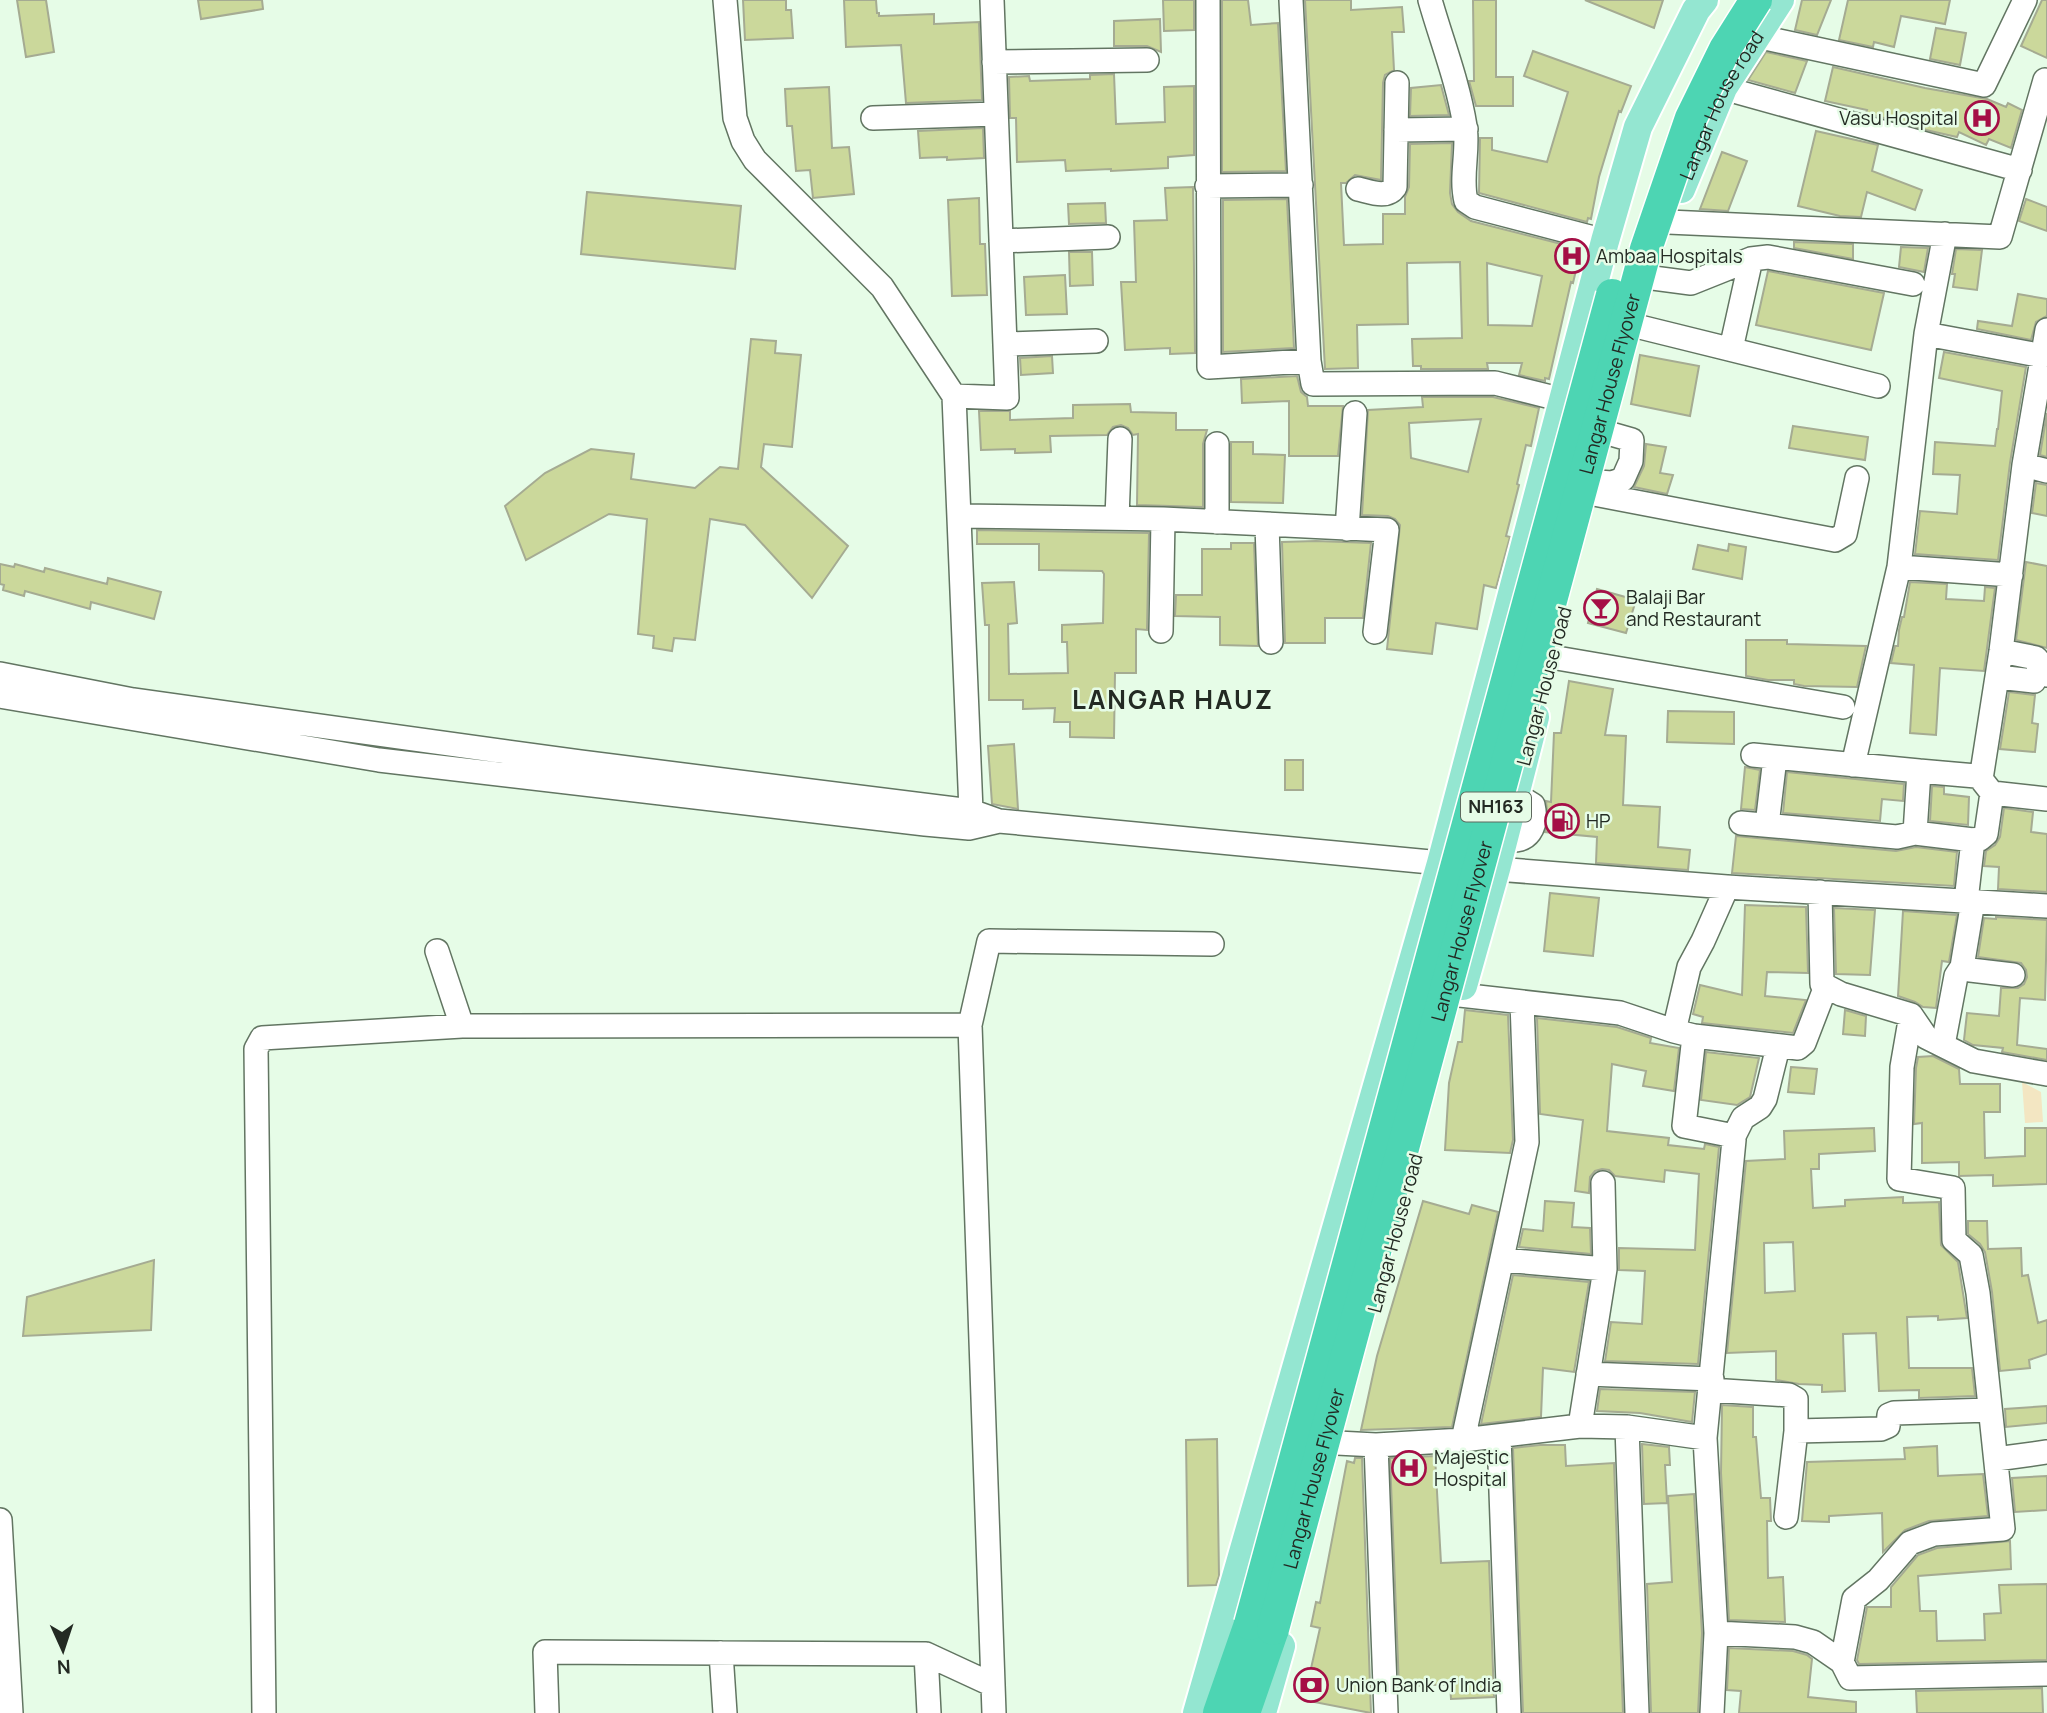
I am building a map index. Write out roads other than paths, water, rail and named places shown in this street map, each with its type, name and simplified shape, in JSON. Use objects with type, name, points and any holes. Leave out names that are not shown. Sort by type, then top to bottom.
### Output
[{"type":"highway","name":"Langar House Flyover","points":[[1244,1713],[1262,1627],[1627,243],[1673,111],[1707,40],[1732,0]]},
{"type":"highway","name":"Langar House Flyover","points":[[1219,1713],[1262,1627],[1646,249],[1691,118],[1725,49],[1756,0]]},
{"type":"main road","points":[[1196,1713],[1441,863],[1605,241],[1638,127],[1696,10],[1704,0]]},
{"type":"main road","name":"Langar House road","points":[[1262,1713],[1496,869],[1596,488],[1672,213],[1723,88],[1780,0]]},
{"type":"main road","points":[[1620,188],[1672,213]]},
{"type":"main road","points":[[1492,673],[1548,670]]},
{"type":"main road","points":[[1401,1004],[1457,1006]]},
{"type":"street","points":[[725,0],[736,118],[743,141],[755,160],[882,287],[954,396],[970,819]]},
{"type":"street","points":[[954,396],[1007,398],[992,0]]},
{"type":"street","points":[[1208,0],[1209,367],[1309,361]]},
{"type":"street","points":[[1291,0],[1309,361],[1313,383],[1495,383],[1563,400]]},
{"type":"street","points":[[1430,0],[1455,76],[1466,129],[1466,201],[1470,205],[1605,241]]},
{"type":"street","points":[[1756,36],[1984,85],[2025,0]]},
{"type":"street","points":[[994,62],[1147,60]]},
{"type":"street","points":[[1672,213],[2000,237],[2045,80]]},
{"type":"street","points":[[1358,189],[1384,194],[1392,191],[1395,182],[1396,83]]},
{"type":"street","points":[[1723,88],[2020,170]]},
{"type":"street","points":[[873,118],[996,114]]},
{"type":"street","points":[[1396,130],[1466,129]]},
{"type":"street","points":[[1207,186],[1301,185]]},
{"type":"street","points":[[1853,765],[1899,567],[1926,334],[1945,234]]},
{"type":"street","points":[[1001,241],[1108,237]]},
{"type":"street","points":[[1653,278],[1690,283],[1751,259],[1768,257],[1913,284]]},
{"type":"street","points":[[1731,349],[1751,259]]},
{"type":"street","points":[[1640,327],[1878,386]]},
{"type":"street","points":[[1741,822],[1897,837],[1915,833],[1973,840],[1986,834],[1987,786],[2001,651],[2024,466],[2047,330]]},
{"type":"street","points":[[1926,334],[2043,356]]},
{"type":"street","points":[[1005,344],[1096,341]]},
{"type":"street","points":[[1347,528],[1355,413]]},
{"type":"street","points":[[1117,518],[1120,439]]},
{"type":"street","points":[[1217,444],[1217,522]]},
{"type":"street","points":[[2024,466],[2047,471]]},
{"type":"street","points":[[1596,488],[1835,540],[1845,534],[1857,478]]},
{"type":"street","points":[[960,516],[1163,519],[1387,530],[1375,632]]},
{"type":"street","points":[[1161,631],[1163,519]]},
{"type":"street","points":[[1267,525],[1271,642]]},
{"type":"street","points":[[1899,567],[2011,575]]},
{"type":"street","points":[[1998,677],[2034,681],[2043,674],[2036,658],[2001,651]]},
{"type":"street","points":[[1548,670],[1843,707]]},
{"type":"street","points":[[0,674],[133,701],[970,819]]},
{"type":"street","points":[[0,695],[379,760],[1441,863]]},
{"type":"street","points":[[1767,825],[1764,757],[1976,776],[1987,786],[2047,799]]},
{"type":"street","points":[[1915,833],[1919,771]]},
{"type":"street","points":[[1943,1045],[1956,976],[1962,970],[1970,901],[1973,840]]},
{"type":"street","points":[[1496,869],[1727,887],[2047,906]]},
{"type":"street","points":[[1727,887],[1689,967],[1684,1034],[1684,1126],[1733,1138]]},
{"type":"street","points":[[1821,892],[1822,984],[1841,994],[1911,1015],[1926,1037],[1974,1061],[2047,1074]]},
{"type":"street","points":[[993,1713],[970,1025],[989,941],[1212,944]]},
{"type":"street","points":[[437,951],[462,1026]]},
{"type":"street","points":[[1962,970],[2013,975]]},
{"type":"street","points":[[1457,1006],[1522,1002],[1620,1013],[1684,1034],[1795,1049],[1801,1046],[1826,986]]},
{"type":"street","points":[[1463,1440],[1527,1142],[1522,1002]]},
{"type":"street","points":[[1842,1662],[1854,1599],[1878,1580],[1910,1543],[1934,1534],[2003,1529],[1978,1293],[1971,1255],[1954,1240],[1953,1188],[1899,1179],[1902,1067],[1911,1015]]},
{"type":"street","points":[[264,1713],[256,1049],[262,1038],[462,1026],[970,1025]]},
{"type":"street","points":[[1712,1713],[1716,1633],[1704,1438],[1733,1138],[1743,1118],[1760,1107],[1765,1099],[1777,1047]]},
{"type":"street","points":[[1580,1426],[1605,1269],[1603,1183]]},
{"type":"street","points":[[1503,1260],[1605,1269]]},
{"type":"street","points":[[1588,1374],[1711,1384],[1794,1396],[1797,1402],[1796,1431],[1786,1517]]},
{"type":"street","points":[[1796,1431],[1881,1429],[1888,1426],[1889,1415],[1894,1413],[1990,1410]]},
{"type":"street","points":[[1337,1443],[1376,1445],[1463,1440],[1580,1426],[1627,1427],[1704,1438]]},
{"type":"street","points":[[1627,1427],[1637,1713]]},
{"type":"street","points":[[1499,1436],[1509,1713]]},
{"type":"street","points":[[1376,1445],[1386,1713]]},
{"type":"street","points":[[1996,1459],[2047,1452]]},
{"type":"street","points":[[0,1520],[11,1713]]},
{"type":"street","points":[[1716,1633],[1795,1637],[1813,1642],[1842,1662],[1850,1678],[2047,1674]]},
{"type":"street","points":[[547,1713],[545,1652],[926,1654],[993,1685]]},
{"type":"street","points":[[721,1653],[725,1713]]},
{"type":"street","points":[[926,1654],[929,1713]]},
{"type":"place","name":"Vasu Hospital","points":[[1982,118]]},
{"type":"place","name":"Ambaa Hospitals","points":[[1572,256]]},
{"type":"place","name":"Balaji Bar and Restaurant","points":[[1601,608]]},
{"type":"place","name":"HP","points":[[1562,821]]},
{"type":"place","name":"Majestic Hospital","points":[[1409,1468]]},
{"type":"place","name":"Union Bank of India","points":[[1311,1685]]},
{"type":"district","name":"LANGAR HAUZ","points":[[1173,700]]}]
